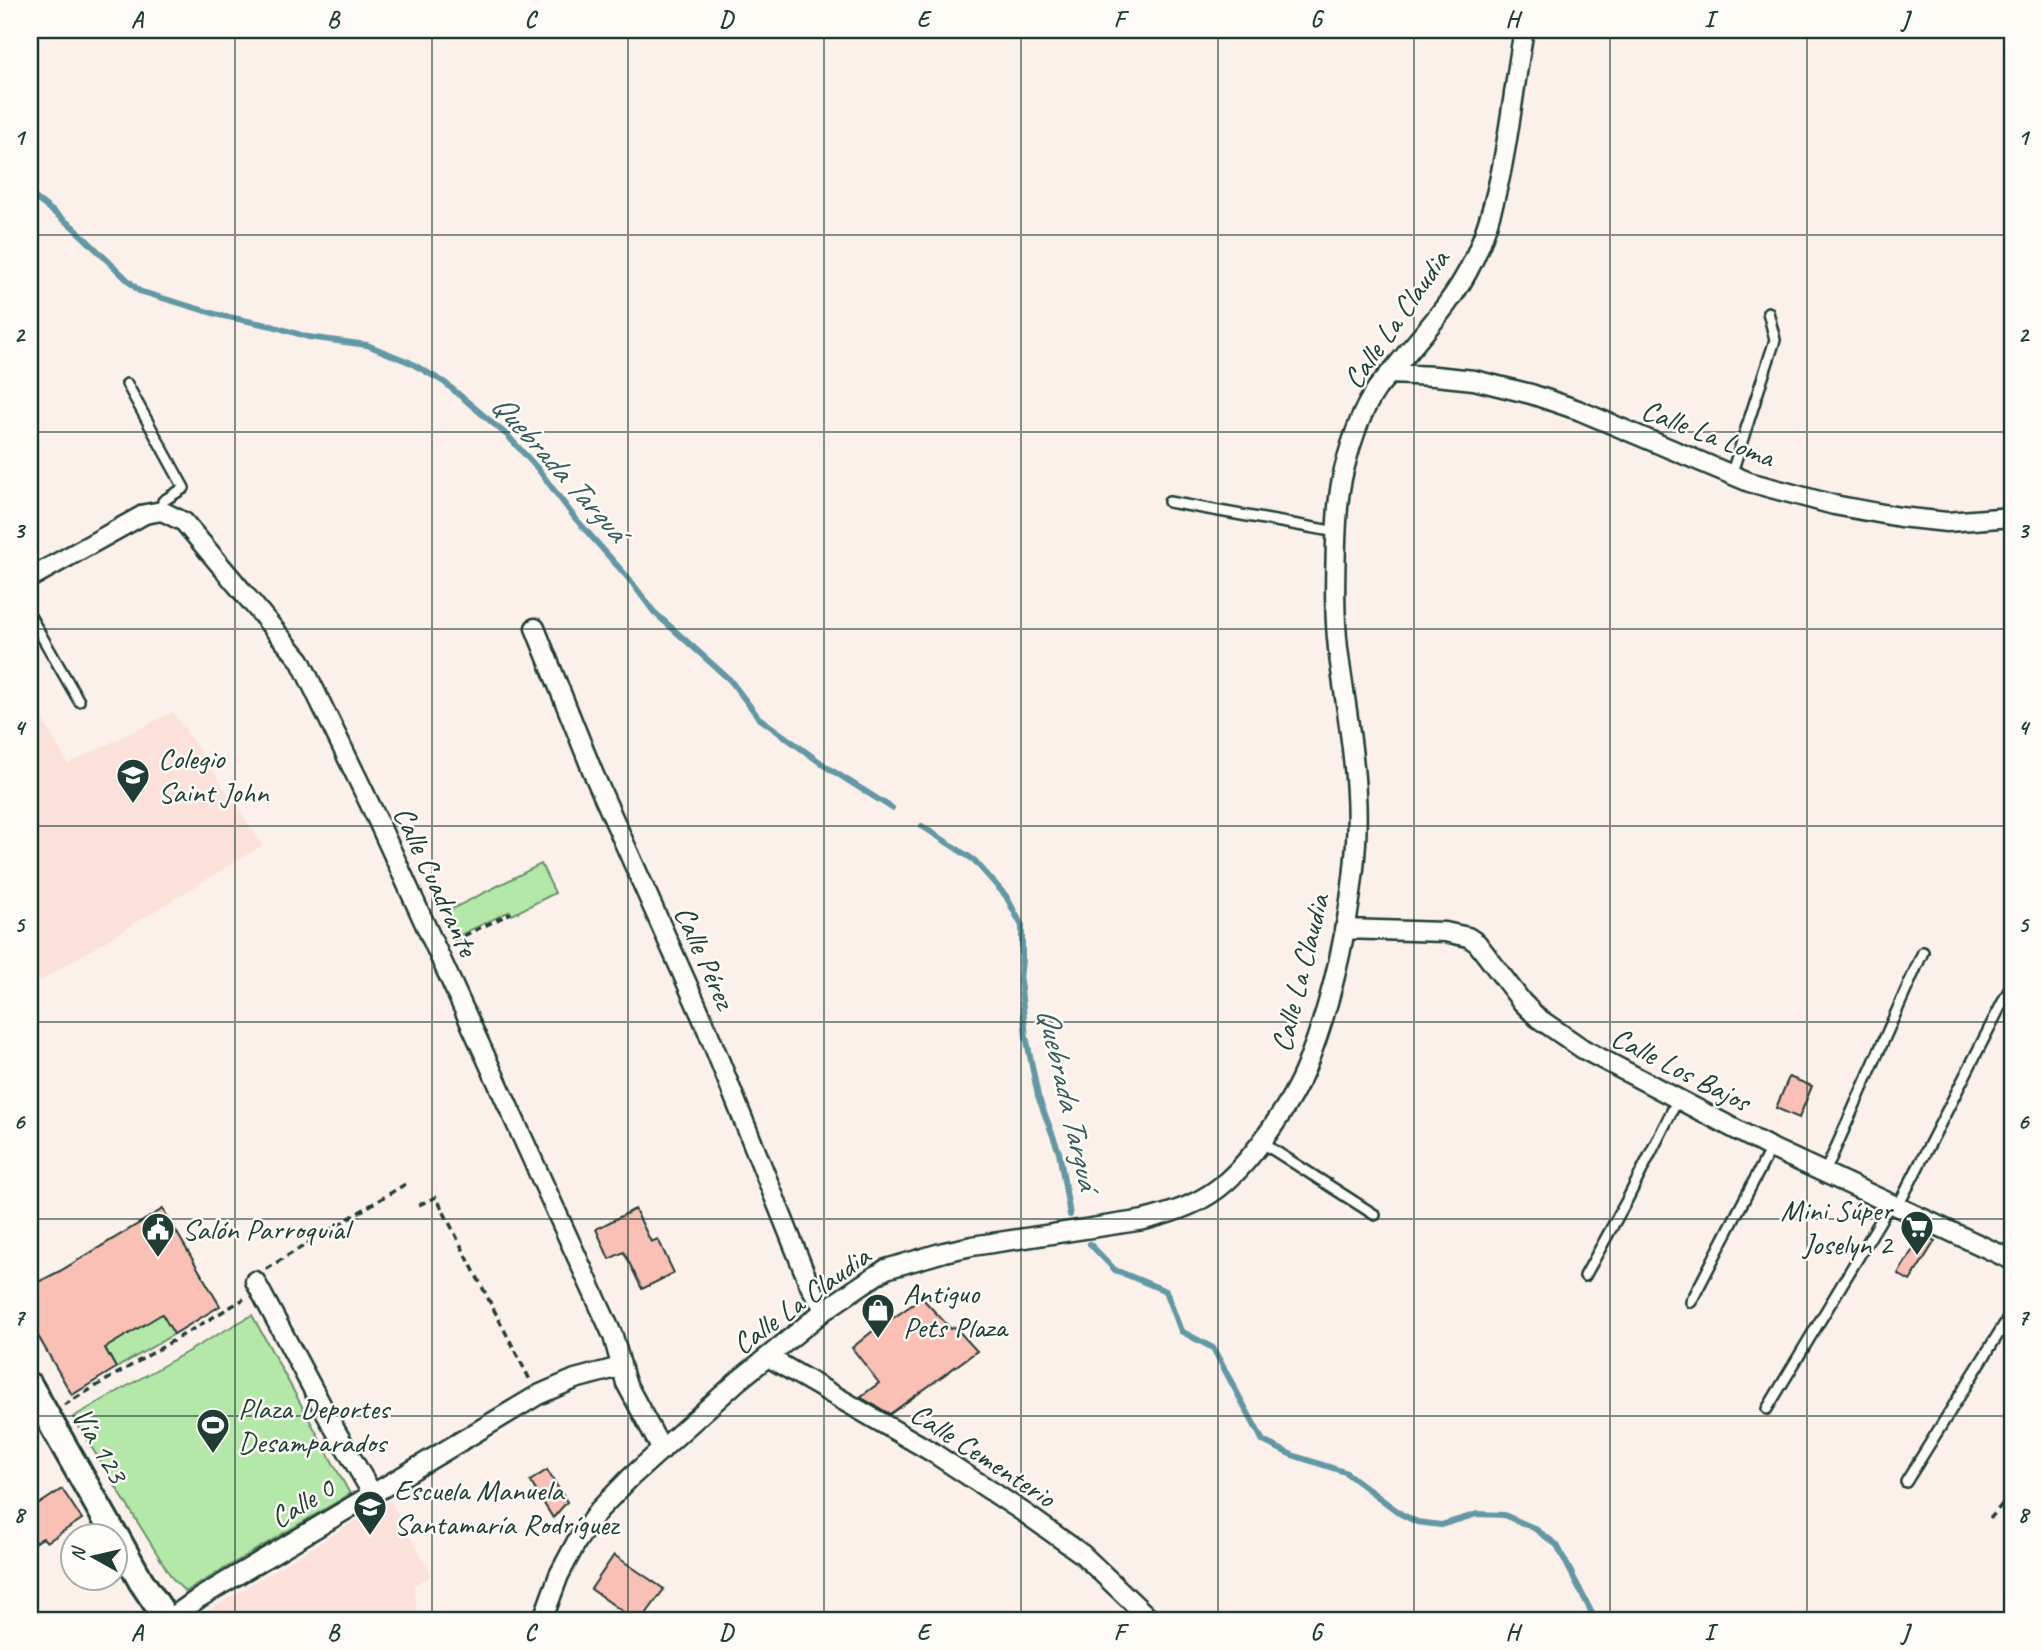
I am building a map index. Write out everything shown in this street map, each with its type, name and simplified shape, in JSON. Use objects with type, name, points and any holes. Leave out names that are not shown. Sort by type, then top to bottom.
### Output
[{"type":"main road","name":"Vía 123","points":[[30,1386],[107,1522]]},
{"type":"main road","name":"Vía 123","points":[[130,1562],[168,1621]]},
{"type":"street","name":"Calle La Claudia","points":[[542,1621],[559,1575],[577,1541],[598,1511],[739,1380],[825,1310],[886,1269],[913,1260],[972,1246],[1144,1220],[1191,1206],[1228,1181],[1261,1142],[1285,1107],[1305,1069],[1324,1014],[1344,929],[1356,853],[1356,794],[1350,725],[1336,623],[1336,532],[1340,485],[1350,446],[1376,390],[1457,291],[1472,264],[1495,195],[1524,30]]},
{"type":"street","name":"Calle La Loma","points":[[1389,374],[1474,380],[1531,394],[1749,482],[1834,505],[1947,522],[2012,517]]},
{"type":"street","points":[[30,578],[145,514],[162,511]]},
{"type":"street","name":"Calle Cuadrante","points":[[162,511],[184,523],[300,660],[377,819],[601,1310],[626,1383],[662,1450]]},
{"type":"street","name":"Calle Pérez","points":[[535,628],[594,775],[704,1022],[810,1286],[825,1310]]},
{"type":"street","name":"Calle Los Bajos","points":[[1344,929],[1445,932],[1468,937],[1485,953],[1522,1002],[1538,1018],[1583,1049],[1771,1147],[2012,1260]]},
{"type":"street","points":[[258,1286],[372,1493]]},
{"type":"street","name":"Calle Cementerio","points":[[768,1357],[932,1452],[1026,1514],[1082,1553],[1152,1621]]},
{"type":"street","name":"Calle 0","points":[[168,1621],[199,1598],[538,1395],[575,1379],[620,1367]]},
{"type":"lane","points":[[1731,475],[1775,340],[1768,312]]},
{"type":"lane","points":[[127,384],[184,488],[163,501],[162,511]]},
{"type":"lane","points":[[1170,502],[1336,532]]},
{"type":"lane","points":[[30,616],[79,701]]},
{"type":"lane","points":[[1825,1172],[1923,952]]},
{"type":"lane","points":[[1767,1409],[1895,1205],[2012,984]]},
{"type":"lane","points":[[1585,1276],[1678,1099]]},
{"type":"lane","points":[[1261,1142],[1375,1215]]},
{"type":"lane","points":[[1691,1302],[1771,1147]]},
{"type":"lane","points":[[1906,1482],[2012,1312]]},
{"type":"path","points":[[453,941],[511,913]]},
{"type":"path","points":[[47,1415],[258,1286],[262,1271],[407,1183]]},
{"type":"path","points":[[419,1205],[436,1197],[538,1395]]},
{"type":"path","points":[[1990,1519],[2012,1492]]},
{"type":"shaded area","name":"Colegio Saint John","points":[[30,698],[68,764],[173,712],[263,845],[30,987]]},
{"type":"shaded area","name":"Escuela Manuela Santamaría Rodríguez","points":[[390,1500],[432,1575],[414,1585],[418,1621],[206,1621],[211,1609]]},
{"type":"green space","points":[[541,864],[555,893],[512,915],[510,911],[456,937],[446,912]]},
{"type":"green space","points":[[113,1239],[139,1285],[150,1279],[174,1334],[116,1368],[105,1348],[155,1318],[109,1241]]},
{"type":"green space","name":"Plaza Deportes Desamparados","points":[[252,1315],[350,1494],[185,1592],[172,1578],[73,1417]]},
{"type":"building","points":[[1789,1077],[1812,1086],[1799,1118],[1776,1108]]},
{"type":"building","points":[[163,1209],[220,1306],[174,1334],[162,1314],[105,1348],[116,1368],[72,1395],[30,1322],[30,1286]]},
{"type":"building","points":[[635,1209],[651,1242],[658,1239],[674,1273],[642,1289],[624,1252],[609,1259],[596,1229]]},
{"type":"building","name":"Mini Súper Joselyn 2","points":[[1922,1234],[1935,1241],[1910,1281],[1898,1274]]},
{"type":"building","points":[[922,1298],[951,1329],[955,1327],[977,1351],[890,1414],[860,1397],[879,1383],[852,1348],[891,1316],[893,1318]]},
{"type":"building","points":[[547,1470],[567,1502],[553,1518],[530,1481]]},
{"type":"building","points":[[62,1489],[82,1519],[77,1522],[60,1522],[60,1533],[47,1542],[43,1538],[30,1545],[30,1510]]},
{"type":"building","points":[[614,1555],[664,1589],[641,1621],[636,1621],[591,1589]]},
{"type":"waterway","name":"Quebrada Targuá","points":[[30,194],[73,227],[139,291],[219,315],[308,337],[367,345],[409,362],[444,382],[508,436],[654,612],[730,680],[759,718],[828,768],[892,808]]},
{"type":"waterway","name":"Quebrada Targuá","points":[[922,826],[974,860],[1006,896],[1022,926],[1020,980],[1026,1036],[1038,1096],[1059,1152],[1070,1215]]},
{"type":"waterway","name":"Quebrada Targuá","points":[[1090,1244],[1115,1270],[1166,1291],[1181,1331],[1213,1348],[1263,1441],[1292,1455],[1345,1472],[1401,1514],[1417,1522],[1441,1525],[1477,1514],[1504,1515],[1534,1528],[1557,1545],[1596,1621]]},
{"type":"place","name":"Colegio Saint John","points":[[133,805]]},
{"type":"place","name":"Mini Súper Joselyn 2","points":[[1917,1257]]},
{"type":"place","name":"Salón Parroquial","points":[[158,1259]]},
{"type":"place","name":"Antiguo Pets Plaza","points":[[878,1340]]},
{"type":"place","name":"Plaza Deportes Desamparados","points":[[213,1455]]},
{"type":"place","name":"Escuela Manuela Santamaría Rodríguez","points":[[370,1537]]}]
